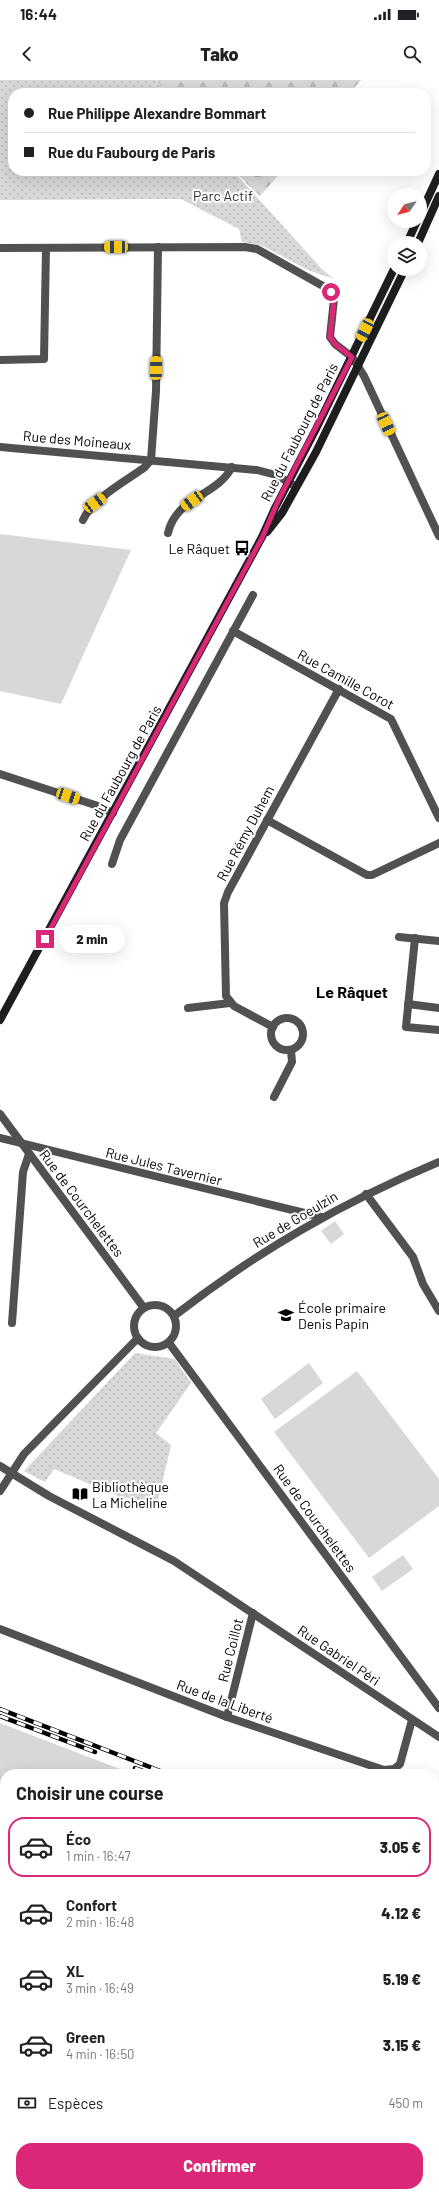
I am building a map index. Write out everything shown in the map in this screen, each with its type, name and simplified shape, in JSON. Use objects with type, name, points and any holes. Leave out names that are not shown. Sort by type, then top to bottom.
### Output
[{"type":"main road","points":[[427,200],[439,174]]},
{"type":"main road","points":[[421,236],[439,196]]},
{"type":"main road","name":"Rue du Faubourg de Paris","points":[[0,1020],[262,538],[288,482],[352,357],[391,276]]},
{"type":"main road","name":"Rue du Faubourg de Paris","points":[[262,538],[280,517],[297,487],[359,365],[402,276]]},
{"type":"street","points":[[151,460],[156,380],[158,247]]},
{"type":"street","points":[[0,248],[250,247],[261,250],[275,257],[330,290],[334,299],[330,337],[335,344],[352,357],[359,365],[439,536]]},
{"type":"street","points":[[0,360],[44,359],[46,248]]},
{"type":"street","name":"Rue des Moineaux","points":[[0,447],[232,467],[267,472],[297,487]]},
{"type":"street","name":"Rue des Moineaux","points":[[83,520],[88,510],[95,503],[145,467],[151,460]]},
{"type":"street","points":[[168,533],[171,520],[178,512],[225,477],[232,467]]},
{"type":"street","points":[[112,864],[120,840],[253,595]]},
{"type":"street","name":"Rue Camille Corot","points":[[233,631],[388,716],[393,721],[439,818]]},
{"type":"street","name":"Rue Rémy Duhem","points":[[230,1003],[226,991],[224,903],[228,892],[339,689]]},
{"type":"street","points":[[0,774],[95,804],[113,813]]},
{"type":"street","points":[[267,820],[367,875],[372,875],[439,843]]},
{"type":"street","points":[[399,937],[439,941]]},
{"type":"street","points":[[415,938],[406,1027],[439,1030]]},
{"type":"street","points":[[188,1008],[230,1003],[273,1027]]},
{"type":"street","points":[[408,1004],[439,1008]]},
{"type":"street","points":[[286,1018],[293,1020],[300,1024],[303,1032],[302,1040],[298,1046],[291,1050],[282,1050],[275,1044],[271,1036],[273,1027],[278,1021],[286,1018]]},
{"type":"street","points":[[274,1097],[292,1062],[291,1050]]},
{"type":"street","name":"Rue de Courchelettes","points":[[0,1114],[144,1308]]},
{"type":"street","name":"Rue Jules Tavernier","points":[[0,1138],[321,1217]]},
{"type":"street","points":[[12,1323],[23,1172],[29,1154]]},
{"type":"street","name":"Rue de Goeulzin","points":[[174,1316],[244,1264],[321,1217],[366,1194],[439,1162]]},
{"type":"street","points":[[366,1194],[413,1257],[422,1284],[439,1312]]},
{"type":"street","points":[[154,1304],[161,1305],[168,1308],[174,1316],[176,1330],[169,1343],[159,1347],[152,1347],[143,1343],[138,1338],[135,1332],[134,1322],[139,1312],[144,1308],[154,1304]]},
{"type":"street","points":[[0,1491],[24,1454],[138,1338]]},
{"type":"street","name":"Rue de Courchelettes","points":[[169,1343],[439,1708]]},
{"type":"street","name":"Rue Gabriel Péri","points":[[0,1466],[10,1474],[49,1496],[163,1555],[253,1613],[439,1738]]},
{"type":"street","name":"Rue Coillot","points":[[227,1717],[253,1613]]},
{"type":"street","name":"Rue de la Liberté","points":[[0,1629],[227,1717],[382,1769]]},
{"type":"street","name":"Rue de la Liberté","points":[[394,1769],[400,1764],[412,1720]]},
{"type":"green space","name":"Parc Actif","points":[[0,80],[156,80],[163,88],[8,88],[8,176],[238,176],[322,269],[334,279],[308,270],[261,245],[242,242],[239,229],[181,199],[0,200]]},
{"type":"green space","points":[[156,80],[361,80],[354,88],[163,88]]},
{"type":"green space","points":[[239,176],[278,176],[260,196]]},
{"type":"green space","points":[[0,534],[131,550],[61,704],[0,691]]},
{"type":"green space","points":[[335,1221],[344,1234],[331,1244],[321,1231]]},
{"type":"green space","points":[[135,1353],[175,1359],[191,1383],[156,1433],[171,1445],[157,1505],[118,1496],[54,1469],[45,1482],[24,1471]]},
{"type":"green space","points":[[309,1363],[323,1383],[275,1419],[261,1399]]},
{"type":"green space","points":[[357,1371],[439,1479],[439,1506],[369,1558],[274,1432]]},
{"type":"green space","points":[[403,1555],[413,1569],[382,1591],[372,1577]]},
{"type":"green space","points":[[0,1723],[120,1769],[0,1769]]},
{"type":"railway","points":[[0,1709],[155,1769]]},
{"type":"railway","points":[[0,1716],[95,1752]]},
{"type":"place","name":"Le Râquet","points":[[242,548]]},
{"type":"place","name":"École primaire Denis Papin","points":[[286,1315]]},
{"type":"place","name":"Bibliothèque La Micheline","points":[[80,1494]]},
{"type":"district","name":"Le Râquet","points":[[352,991]]},
{"type":"route","points":[[45,939],[262,538],[272,513],[352,357],[335,344],[330,337],[329,332],[334,299],[331,292]]}]
